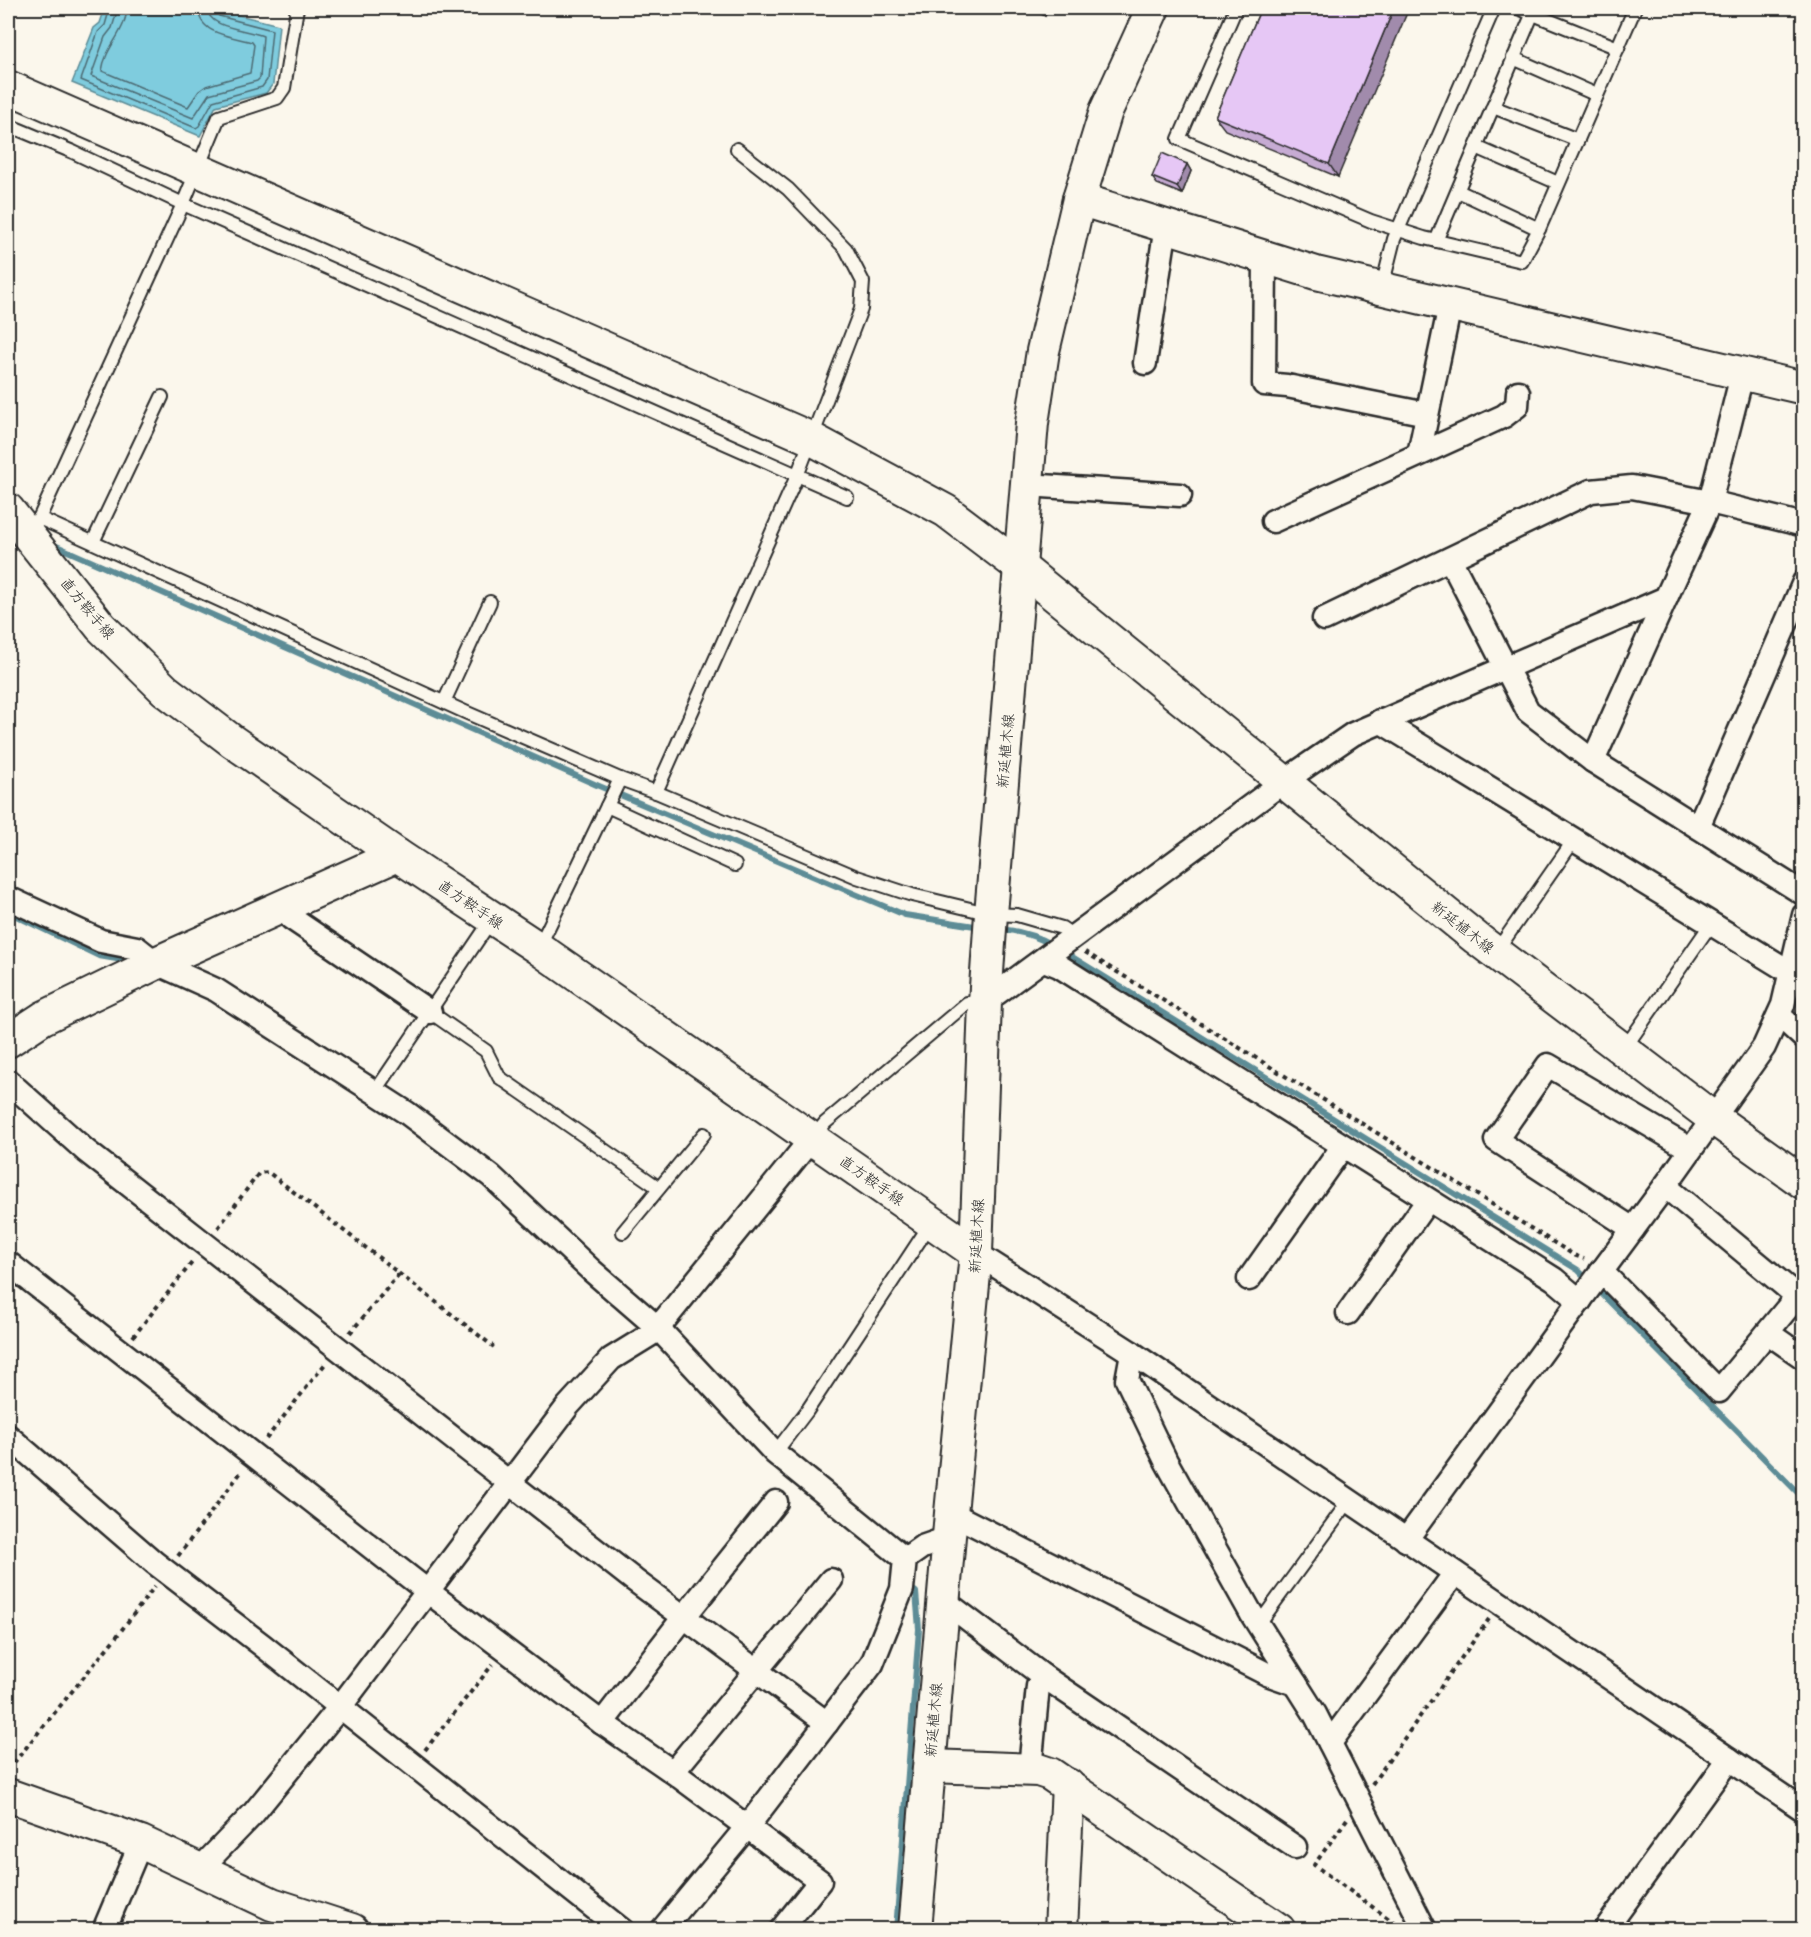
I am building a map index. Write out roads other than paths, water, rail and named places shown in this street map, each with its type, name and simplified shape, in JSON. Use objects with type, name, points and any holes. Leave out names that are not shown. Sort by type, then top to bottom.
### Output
[{"type":"street","points":[[1020,567],[1032,423],[1043,351],[1078,199],[1106,111],[1153,8]]},
{"type":"street","points":[[8,87],[812,439],[946,512],[1020,567]]},
{"type":"street","points":[[1078,199],[1316,273],[1803,388]]},
{"type":"street","points":[[1145,363],[1166,226]]},
{"type":"street","points":[[1265,257],[1264,384],[1287,386],[1427,414]]},
{"type":"street","points":[[1419,454],[1450,305]]},
{"type":"street","points":[[1593,761],[1710,502],[1742,375]]},
{"type":"street","points":[[1273,521],[1504,416],[1517,406],[1518,392]]},
{"type":"street","points":[[1027,485],[1180,495]]},
{"type":"street","points":[[1324,619],[1591,491],[1632,487],[1710,502],[1803,525]]},
{"type":"street","name":"直方鞍手線","points":[[8,510],[35,528],[101,627],[165,690],[232,741],[397,855],[538,948],[976,1253]]},
{"type":"street","points":[[1450,559],[1528,711],[1593,761],[1803,894]]},
{"type":"street","name":"新延植木線","points":[[1020,567],[1496,953],[1713,1118],[1803,1183]]},
{"type":"street","name":"新延植木線","points":[[915,1929],[949,1526],[976,1253],[985,1002],[1020,567]]},
{"type":"street","points":[[1698,827],[1803,582]]},
{"type":"street","points":[[985,1002],[1283,782],[1353,734],[1666,598]]},
{"type":"street","points":[[1380,722],[1790,972]]},
{"type":"street","points":[[8,1041],[43,1018],[156,963],[397,855]]},
{"type":"street","points":[[8,898],[101,941],[137,948],[156,963],[216,990],[407,1113],[491,1176],[591,1270],[658,1328],[775,1453],[905,1559]]},
{"type":"street","points":[[284,906],[291,918],[430,1012]]},
{"type":"street","points":[[1406,1540],[1764,1047],[1779,1014],[1803,915]]},
{"type":"street","points":[[1044,960],[1059,966],[1554,1279],[1580,1301]]},
{"type":"street","points":[[1779,1014],[1803,1038]]},
{"type":"street","points":[[1633,1229],[1496,1140],[1548,1065],[1690,1149]]},
{"type":"street","points":[[8,1081],[86,1151],[684,1617],[826,1723]]},
{"type":"street","points":[[200,1869],[252,1815],[340,1707],[426,1590],[568,1406],[611,1359],[658,1328],[813,1138]]},
{"type":"street","points":[[1249,1279],[1343,1146]]},
{"type":"street","points":[[1601,1271],[1719,1391],[1800,1292],[1665,1186]]},
{"type":"street","points":[[1348,1313],[1428,1200]]},
{"type":"street","points":[[976,1253],[1131,1353],[1803,1810]]},
{"type":"street","points":[[8,1263],[426,1590],[602,1723],[673,1772],[820,1881],[781,1929]]},
{"type":"street","points":[[1768,1333],[1803,1358]]},
{"type":"street","points":[[1131,1353],[1127,1380],[1166,1461],[1258,1624],[1315,1714],[1425,1929]]},
{"type":"street","points":[[8,1436],[166,1572],[622,1929]]},
{"type":"street","points":[[602,1723],[776,1502]]},
{"type":"street","points":[[662,1929],[747,1827],[872,1664],[902,1589],[905,1559],[949,1526],[1296,1684]]},
{"type":"street","points":[[1330,1743],[1455,1573]]},
{"type":"street","points":[[673,1772],[831,1580]]},
{"type":"street","points":[[943,1600],[1043,1676],[1295,1847]]},
{"type":"street","points":[[1030,1769],[1038,1686],[1043,1676]]},
{"type":"street","points":[[1605,1929],[1729,1759]]},
{"type":"street","points":[[930,1766],[1030,1769],[1050,1774],[1279,1929]]},
{"type":"street","points":[[1061,1929],[1068,1785]]},
{"type":"street","points":[[8,1795],[141,1842],[272,1904],[352,1929]]},
{"type":"street","points":[[104,1929],[141,1842]]},
{"type":"lane","points":[[297,8],[284,88],[277,98],[219,117],[183,204],[35,528],[93,542],[444,702],[857,877],[912,895],[991,914],[1017,915],[1040,921],[1062,928],[1075,937]]},
{"type":"lane","points":[[1236,8],[1179,139],[1371,221],[1436,241],[1522,261],[1539,229],[1635,8]]},
{"type":"lane","points":[[1518,8],[1533,10],[1618,48]]},
{"type":"lane","points":[[1382,289],[1399,229],[1491,9]]},
{"type":"lane","points":[[1436,241],[1533,10]]},
{"type":"lane","points":[[1514,58],[1597,95]]},
{"type":"lane","points":[[1493,107],[1578,140]]},
{"type":"lane","points":[[8,124],[74,152],[183,204],[847,497]]},
{"type":"lane","points":[[1476,147],[1558,183]]},
{"type":"lane","points":[[656,792],[797,476],[861,309],[863,282],[846,249],[788,189],[736,149]]},
{"type":"lane","points":[[1458,190],[1539,229]]},
{"type":"lane","points":[[93,542],[162,397]]},
{"type":"lane","points":[[444,702],[490,602]]},
{"type":"lane","points":[[538,948],[620,778]]},
{"type":"lane","points":[[607,806],[735,865]]},
{"type":"lane","points":[[1496,953],[1574,840]]},
{"type":"lane","points":[[375,1092],[493,918]]},
{"type":"lane","points":[[1623,1050],[1711,924]]},
{"type":"lane","points":[[813,1138],[825,1123],[967,1003],[985,1002]]},
{"type":"lane","points":[[430,1012],[486,1051],[499,1077],[659,1188]]},
{"type":"lane","points":[[623,1232],[704,1134]]},
{"type":"lane","points":[[775,1453],[807,1412],[932,1222]]},
{"type":"lane","points":[[1258,1624],[1349,1501]]},
{"type":"water","points":[[105,8],[210,8],[279,25],[273,84],[266,93],[216,106],[200,136],[72,83],[94,28],[100,23]]},
{"type":"waterway","points":[[52,544],[599,786],[905,915],[981,927]]},
{"type":"waterway","points":[[8,912],[99,956],[128,961]]},
{"type":"waterway","points":[[1000,929],[1027,934],[1052,945]]},
{"type":"waterway","points":[[1061,950],[1578,1270],[1589,1281]]},
{"type":"waterway","points":[[1596,1288],[1804,1499]]},
{"type":"waterway","points":[[896,1930],[919,1629],[916,1592],[911,1588]]}]
